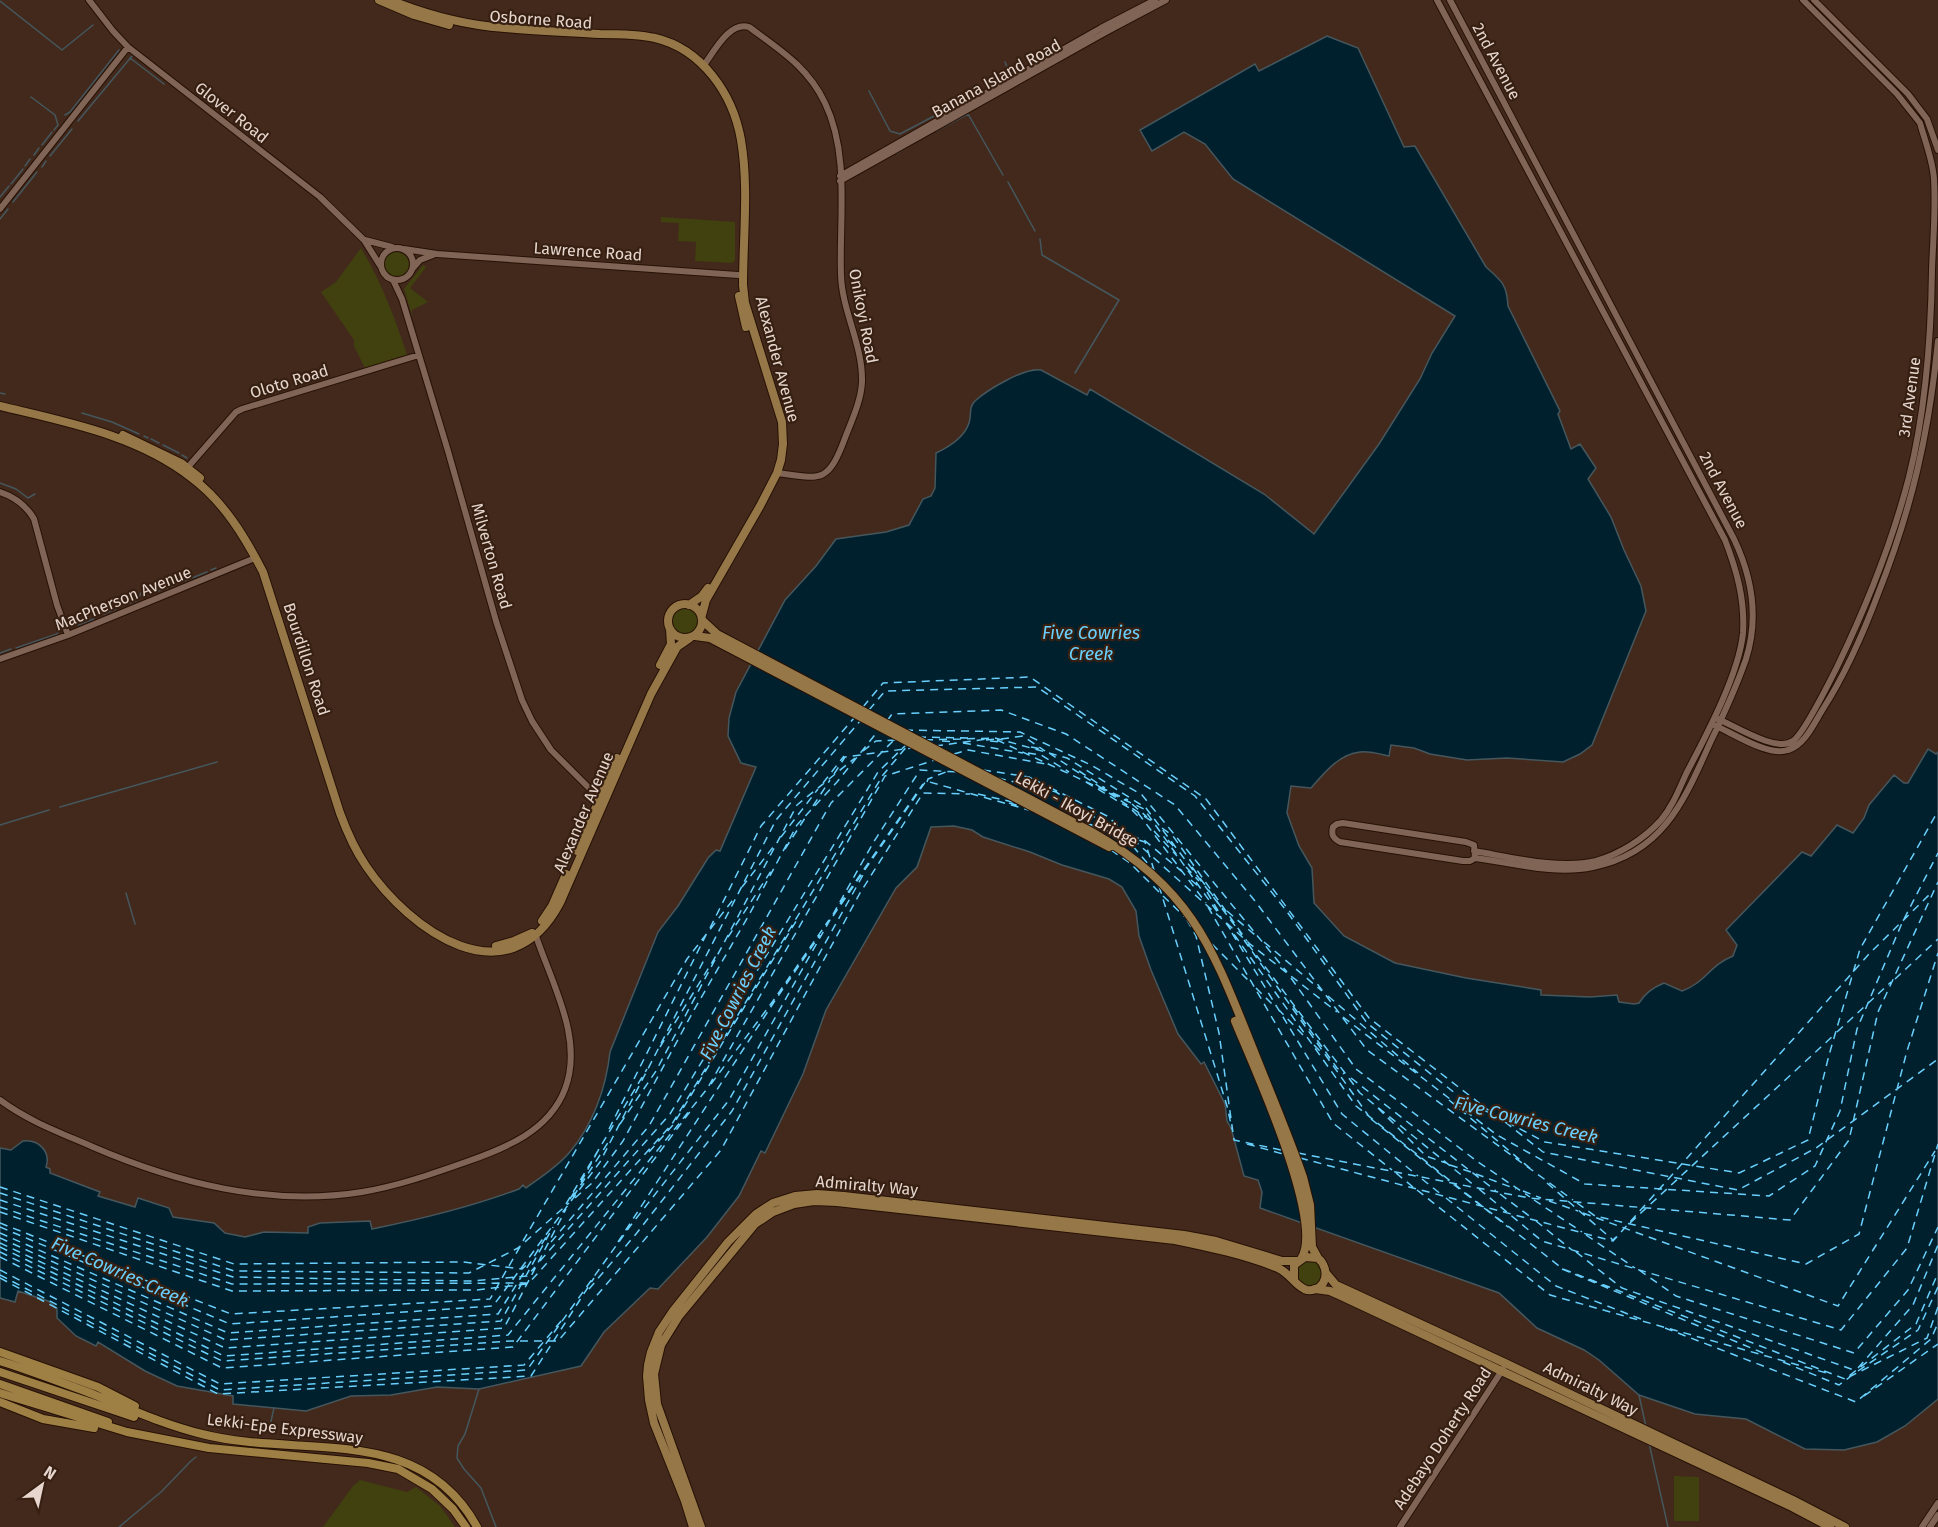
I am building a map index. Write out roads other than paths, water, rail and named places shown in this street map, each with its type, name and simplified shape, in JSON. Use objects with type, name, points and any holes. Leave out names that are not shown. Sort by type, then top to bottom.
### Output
[{"type":"highway","points":[[0,1352],[98,1387],[181,1428]]},
{"type":"highway","name":"Lekki-Epe Expressway","points":[[0,1361],[181,1428],[227,1439],[365,1452],[393,1457],[417,1467],[440,1481],[465,1507],[477,1527]]},
{"type":"highway","points":[[0,1372],[140,1418],[181,1428]]},
{"type":"highway","points":[[0,1384],[157,1438]]},
{"type":"highway","name":"Lekki-Epe Expressway","points":[[0,1393],[90,1422],[157,1438],[233,1452],[368,1463],[398,1469],[432,1488],[453,1509],[465,1527]]},
{"type":"highway","points":[[0,1402],[43,1419],[157,1438]]},
{"type":"highway","points":[[95,1417],[92,1409],[98,1404]]},
{"type":"main road","name":"Osborne Road","points":[[379,0],[420,17],[458,27],[507,34],[648,41],[670,48],[701,67]]},
{"type":"main road","points":[[390,0],[431,15],[480,26],[654,38],[680,48],[701,67]]},
{"type":"main road","name":"Alexander Avenue","points":[[689,604],[702,597],[717,573],[766,483],[776,458],[778,441],[776,423],[743,318],[738,275],[739,174],[736,140],[724,103],[701,67]]},
{"type":"main road","name":"Alexander Avenue","points":[[701,67],[720,86],[729,102],[741,139],[744,188],[744,290],[748,316],[782,422],[783,444],[777,473],[706,600],[702,618]]},
{"type":"main road","name":"Bourdillon Road","points":[[0,400],[105,428],[146,445],[188,467],[217,494],[230,509],[263,560],[349,822],[357,841],[375,869],[416,912],[441,931],[460,940],[480,946],[494,946],[533,935]]},
{"type":"main road","name":"Bourdillon Road","points":[[0,406],[107,434],[152,454],[181,470],[200,484],[219,503],[244,537],[255,558],[273,603],[343,823],[367,868],[403,908],[431,930],[456,945],[473,950],[496,951],[522,945],[533,935]]},
{"type":"main road","points":[[689,604],[697,608],[716,637],[677,636],[670,629],[668,620],[672,611],[680,605],[689,604]]},
{"type":"main road","points":[[692,637],[701,629],[702,618]]},
{"type":"main road","name":"Alexander Avenue","points":[[533,935],[556,899],[650,684],[671,644],[670,629]]},
{"type":"main road","name":"Alexander Avenue","points":[[533,935],[549,922],[560,903],[660,676],[677,647],[692,637]]},
{"type":"main road","name":"Lekki - Ikoyi Bridge","points":[[716,637],[1109,848],[1137,867],[1165,892],[1199,939],[1218,976],[1297,1179],[1309,1243]]},
{"type":"main road","name":"Admiralty Way","points":[[693,1527],[651,1412],[646,1376],[651,1352],[663,1325],[728,1242],[748,1220],[773,1203],[806,1194],[844,1196],[1184,1235],[1216,1241],[1282,1261],[1299,1260]]},
{"type":"main road","name":"Admiralty Way","points":[[701,1527],[657,1404],[654,1374],[658,1353],[664,1337],[675,1321],[740,1240],[764,1217],[783,1208],[804,1202],[837,1202],[1175,1240],[1209,1247],[1271,1266],[1286,1272],[1294,1279]]},
{"type":"main road","points":[[1309,1243],[1324,1264],[1326,1273],[1323,1283],[1314,1289],[1300,1287],[1294,1279],[1293,1269],[1309,1243]]},
{"type":"main road","points":[[1299,1260],[1309,1256],[1318,1258]]},
{"type":"main road","name":"Admiralty Way","points":[[1326,1273],[1336,1285],[1830,1527]]},
{"type":"main road","name":"Admiralty Way","points":[[1314,1289],[1333,1292],[1504,1367]]},
{"type":"main road","name":"Admiralty Way","points":[[1655,1440],[1794,1500],[1845,1527]]},
{"type":"street","name":"Glover Road","points":[[89,0],[113,32],[128,47],[320,197],[364,240],[381,267]]},
{"type":"street","name":"Banana Island Road","points":[[840,178],[1101,28],[1155,0]]},
{"type":"street","name":"Banana Island Road","points":[[840,178],[1166,0]]},
{"type":"street","name":"2nd Avenue","points":[[1437,0],[1730,553],[1741,589],[1743,632],[1737,662],[1680,806],[1660,831],[1639,849],[1594,867],[1564,870],[1474,854]]},
{"type":"street","name":"2nd Avenue","points":[[1449,0],[1605,293],[1743,560],[1753,607],[1751,643],[1739,679],[1715,722]]},
{"type":"street","name":"3rd Avenue","points":[[1715,722],[1780,745],[1794,741],[1802,730],[1859,624],[1888,549],[1910,476],[1923,399],[1931,326],[1934,177],[1920,123],[1897,94],[1803,0]]},
{"type":"street","points":[[1814,0],[1908,94],[1927,119],[1938,150]]},
{"type":"street","points":[[701,67],[732,29],[742,26],[749,27],[791,58],[808,75],[826,105],[833,125],[840,178]]},
{"type":"street","points":[[0,208],[128,47]]},
{"type":"street","name":"Onikoyi Road","points":[[777,473],[812,478],[823,476],[833,466],[841,450],[861,391],[860,359],[842,284],[840,178]]},
{"type":"street","points":[[364,240],[404,249],[412,257],[413,268]]},
{"type":"street","points":[[393,247],[382,257],[381,267],[387,277],[397,280],[407,277],[424,258],[437,254]]},
{"type":"street","name":"Lawrence Road","points":[[404,249],[437,254],[738,275]]},
{"type":"street","name":"Milverton Road","points":[[387,277],[393,280],[402,299],[496,621],[522,700],[532,721],[551,750],[599,798]]},
{"type":"street","name":"Milverton Road","points":[[402,299],[401,289],[407,277]]},
{"type":"street","name":"3rd Avenue","points":[[1715,722],[1765,749],[1785,751],[1798,746],[1833,693],[1866,625],[1895,552],[1907,512],[1917,477],[1932,401],[1938,341]]},
{"type":"street","name":"Oloto Road","points":[[188,467],[236,412],[419,355]]},
{"type":"street","points":[[0,492],[19,501],[34,519],[57,605],[68,635]]},
{"type":"street","name":"MacPherson Avenue","points":[[0,659],[68,635],[255,558]]},
{"type":"street","name":"2nd Avenue","points":[[1343,823],[1466,842],[1474,845],[1474,854],[1470,861],[1463,861],[1340,842],[1334,839],[1332,834],[1337,824],[1343,823]]},
{"type":"street","points":[[0,1100],[43,1126],[138,1167],[239,1193],[300,1196],[340,1194],[392,1185],[431,1174],[521,1139],[546,1118],[565,1088],[571,1058],[569,1034],[562,1008],[533,935]]},
{"type":"street","name":"Adebayo Doherty Road","points":[[1400,1527],[1504,1367]]},
{"type":"street","points":[[1922,1527],[1938,1503]]},
{"type":"street","points":[[1930,1527],[1938,1515]]},
{"type":"water","name":"Five Cowries Creek","points":[[1327,36],[1358,48],[1404,147],[1415,146],[1486,267],[1503,284],[1508,306],[1560,411],[1558,414],[1571,449],[1580,444],[1596,468],[1588,479],[1611,517],[1641,586],[1646,611],[1592,745],[1580,754],[1563,762],[1507,758],[1467,760],[1391,745],[1389,756],[1363,752],[1345,756],[1332,765],[1311,788],[1291,786],[1287,813],[1299,846],[1312,868],[1314,903],[1344,936],[1395,963],[1466,978],[1541,990],[1541,995],[1590,997],[1617,995],[1619,1002],[1639,1003],[1650,991],[1664,983],[1682,991],[1690,988],[1719,964],[1733,956],[1737,945],[1726,930],[1802,852],[1811,856],[1837,825],[1853,833],[1864,818],[1869,805],[1894,775],[1904,783],[1908,783],[1928,749],[1936,754],[1938,752],[1938,1399],[1905,1426],[1877,1442],[1844,1450],[1805,1449],[1746,1419],[1695,1414],[1639,1395],[1584,1350],[1537,1328],[1499,1293],[1260,1208],[1262,1192],[1258,1180],[1244,1176],[1227,1121],[1225,1104],[1204,1062],[1201,1064],[1178,1034],[1139,936],[1136,911],[1122,887],[1109,879],[983,837],[972,830],[954,826],[931,827],[917,867],[896,888],[826,1010],[803,1074],[765,1153],[761,1151],[739,1196],[707,1237],[658,1289],[650,1288],[604,1332],[581,1366],[479,1389],[437,1387],[391,1395],[351,1396],[306,1411],[233,1404],[233,1396],[177,1386],[145,1371],[98,1342],[96,1346],[76,1336],[57,1318],[57,1308],[48,1301],[18,1291],[15,1302],[0,1298],[0,1148],[11,1150],[23,1141],[39,1144],[47,1156],[46,1167],[50,1169],[50,1173],[100,1192],[98,1196],[135,1207],[138,1198],[169,1208],[173,1217],[214,1223],[225,1233],[245,1237],[264,1232],[308,1233],[308,1227],[320,1223],[370,1221],[372,1229],[428,1217],[519,1189],[523,1185],[526,1188],[559,1163],[585,1130],[597,1105],[610,1052],[658,932],[678,906],[708,858],[716,850],[720,851],[756,767],[741,763],[728,736],[729,718],[736,692],[785,600],[816,566],[836,539],[886,532],[909,525],[923,499],[931,496],[935,488],[936,453],[960,438],[967,428],[975,401],[997,386],[1026,372],[1041,370],[1087,395],[1090,389],[1264,494],[1314,534],[1379,444],[1420,379],[1432,353],[1455,316],[1233,179],[1205,144],[1184,132],[1152,151],[1140,130],[1255,64],[1259,71]]},
{"type":"waterway","points":[[0,1],[62,50],[93,25]]},
{"type":"waterway","points":[[65,115],[70,112],[119,50]]},
{"type":"waterway","points":[[78,121],[132,56]]},
{"type":"waterway","points":[[130,58],[164,84]]},
{"type":"waterway","points":[[1005,62],[1007,67]]},
{"type":"waterway","points":[[998,82],[1011,75],[1009,71]]},
{"type":"waterway","points":[[869,91],[890,131],[900,134],[938,114]]},
{"type":"waterway","points":[[31,97],[55,115],[58,125],[54,130]]},
{"type":"waterway","points":[[936,131],[968,114],[1003,175]]},
{"type":"waterway","points":[[50,156],[72,129]]},
{"type":"waterway","points":[[42,145],[52,132]]},
{"type":"waterway","points":[[897,153],[907,147]]},
{"type":"waterway","points":[[34,155],[39,148]]},
{"type":"waterway","points":[[25,166],[30,159]]},
{"type":"waterway","points":[[42,167],[46,161]]},
{"type":"waterway","points":[[11,184],[23,169]]},
{"type":"waterway","points":[[13,202],[37,172]]},
{"type":"waterway","points":[[1008,182],[1035,231]]},
{"type":"waterway","points":[[0,197],[9,186]]},
{"type":"waterway","points":[[0,219],[8,209]]},
{"type":"waterway","points":[[1040,239],[1042,255],[1119,300],[1075,373]]},
{"type":"waterway","points":[[0,393],[5,394]]},
{"type":"waterway","points":[[82,413],[112,422],[139,434]]},
{"type":"waterway","points":[[144,436],[148,438]]},
{"type":"waterway","points":[[151,439],[159,443]]},
{"type":"waterway","points":[[163,445],[179,453]]},
{"type":"waterway","points":[[182,455],[187,458]]},
{"type":"waterway","points":[[0,483],[16,489],[28,498],[35,494]]},
{"type":"waterway","points":[[211,570],[216,568]]},
{"type":"waterway","points":[[182,582],[207,572]]},
{"type":"waterway","points":[[149,589],[158,591],[175,585]]},
{"type":"waterway","points":[[130,603],[138,600],[141,593]]},
{"type":"waterway","points":[[104,614],[118,608]]},
{"type":"waterway","points":[[70,623],[78,625],[94,619]]},
{"type":"waterway","points":[[16,648],[57,634],[62,627]]},
{"type":"waterway","points":[[0,653],[11,649]]},
{"type":"waterway","points":[[60,807],[217,762]]},
{"type":"waterway","points":[[0,825],[49,810]]},
{"type":"waterway","points":[[126,893],[135,924]]},
{"type":"waterway","points":[[479,1389],[465,1434],[458,1446],[457,1458],[481,1488],[496,1527]]},
{"type":"waterway","points":[[1639,1395],[1646,1427]]},
{"type":"waterway","points":[[269,1430],[274,1408]]},
{"type":"waterway","points":[[1649,1443],[1668,1527]]},
{"type":"waterway","points":[[119,1527],[161,1492],[196,1457]]}]
